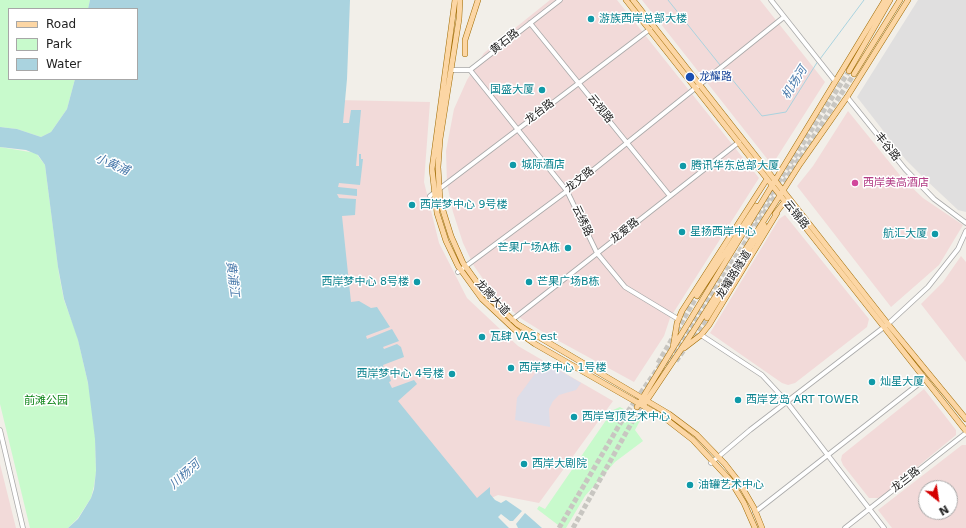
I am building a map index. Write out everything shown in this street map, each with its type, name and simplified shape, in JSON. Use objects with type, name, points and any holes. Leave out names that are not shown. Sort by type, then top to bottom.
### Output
[{"type":"main road","name":"龙腾大道","points":[[449,70],[455,0]]},
{"type":"main road","name":"龙腾大道","points":[[460,0],[449,70],[434,193],[442,232],[459,271],[482,299],[514,329],[536,344],[685,433],[712,462],[739,495],[756,528]]},
{"type":"main road","points":[[465,54],[465,40],[478,0]]},
{"type":"main road","name":"云锦路","points":[[626,0],[698,86],[886,325],[966,432]]},
{"type":"main road","name":"云锦路","points":[[633,0],[739,142],[768,179],[773,182]]},
{"type":"main road","points":[[645,399],[673,348],[773,182],[886,0]]},
{"type":"main road","points":[[890,0],[852,72],[900,0]]},
{"type":"main road","points":[[671,362],[686,346],[701,335],[723,303],[774,211],[782,193],[813,145],[848,97],[908,0]]},
{"type":"main road","points":[[673,348],[678,319],[768,179]]},
{"type":"main road","name":"龙耀路隧道","points":[[751,211],[761,189]]},
{"type":"main road","name":"龙耀路隧道","points":[[697,296],[751,211],[768,191]]},
{"type":"main road","name":"龙腾大道","points":[[434,193],[451,236],[466,267],[486,295],[512,320],[539,338],[645,399],[689,428],[718,456],[739,482],[762,528]]},
{"type":"main road","name":"云锦路","points":[[782,193],[785,201],[886,325],[966,418]]},
{"type":"main road","name":"龙耀路隧道","points":[[707,318],[774,211],[785,201]]},
{"type":"main road","points":[[640,405],[692,333],[774,211]]},
{"type":"street","name":"黄石路","points":[[470,70],[560,0]]},
{"type":"street","points":[[771,0],[835,81]]},
{"type":"street","name":"龙文路","points":[[459,271],[567,191],[784,17]]},
{"type":"street","name":"云视路","points":[[530,23],[670,196]]},
{"type":"street","name":"龙台路","points":[[434,193],[650,29]]},
{"type":"street","points":[[449,70],[470,70]]},
{"type":"street","name":"云绣路","points":[[470,70],[567,191],[597,253],[625,287],[678,319]]},
{"type":"street","name":"丰谷路","points":[[848,97],[905,169],[934,199],[966,224]]},
{"type":"street","name":"龙爱路","points":[[512,320],[739,142]]},
{"type":"street","points":[[712,462],[786,401],[886,325],[928,287],[958,250],[966,231]]},
{"type":"street","points":[[701,335],[762,375],[786,401],[884,528]]},
{"type":"street","points":[[755,512],[925,379]]},
{"type":"street","points":[[0,430],[23,528]]},
{"type":"street","name":"龙兰路","points":[[845,528],[966,432]]},
{"type":"shaded area","points":[[550,0],[617,0],[759,178],[670,318],[664,336],[634,382],[546,334],[522,319],[495,296],[474,266],[463,243],[453,212],[447,184],[446,151],[454,109],[467,80],[484,53]]},
{"type":"shaded area","points":[[642,0],[760,0],[825,82],[772,165]]},
{"type":"shaded area","points":[[918,0],[966,0],[966,212],[958,210],[906,160],[857,97]]},
{"type":"shaded area","points":[[336,100],[430,102],[424,182],[439,243],[467,298],[518,346],[613,401],[539,503],[498,495],[476,505],[390,401],[346,308],[336,211]]},
{"type":"shaded area","points":[[848,111],[903,179],[923,198],[963,225],[939,265],[891,307],[797,186],[813,166]]},
{"type":"shaded area","points":[[785,215],[869,319],[867,327],[795,383],[788,385],[782,383],[710,333],[779,219]]},
{"type":"shaded area","points":[[961,256],[966,262],[966,362],[921,304],[943,282]]},
{"type":"shaded area","points":[[552,366],[581,383],[576,390],[559,395],[553,401],[549,409],[550,427],[515,420],[517,398],[537,371]]},
{"type":"shaded area","points":[[924,389],[956,430],[956,435],[882,496],[878,498],[869,498],[843,465],[841,460],[842,455]]},
{"type":"shaded area","points":[[962,445],[966,445],[966,528],[892,528],[878,510]]},
{"type":"shaded area","points":[[0,464],[16,528],[0,528]]},
{"type":"green space","points":[[0,0],[90,0],[88,8],[8,8],[8,80],[75,80],[67,109],[51,132],[41,137],[17,129],[0,127]]},
{"type":"green space","name":"前滩公园","points":[[0,147],[36,153],[45,165],[59,274],[64,300],[77,335],[90,392],[95,436],[96,472],[94,486],[91,498],[78,518],[68,528],[30,528],[0,404]]},
{"type":"green space","points":[[620,407],[641,419],[635,430],[643,441],[615,462],[585,496],[566,528],[562,528],[537,509],[539,506],[545,509],[613,410]]},
{"type":"water","points":[[90,0],[350,0],[347,79],[343,123],[349,123],[351,110],[361,110],[356,166],[359,166],[359,154],[361,154],[361,159],[363,159],[360,185],[339,183],[338,187],[357,189],[357,196],[337,194],[339,198],[356,199],[355,215],[342,216],[351,302],[359,301],[371,308],[377,307],[390,327],[366,336],[367,339],[392,329],[399,341],[383,347],[384,349],[397,344],[401,347],[404,357],[383,365],[384,369],[387,368],[391,381],[389,382],[392,388],[414,380],[417,384],[398,401],[477,498],[490,487],[490,494],[495,500],[501,503],[506,500],[522,511],[513,521],[510,521],[501,514],[498,517],[509,528],[68,528],[78,519],[91,498],[94,489],[96,471],[95,439],[88,383],[78,340],[64,299],[58,267],[45,165],[38,155],[26,150],[0,147],[0,127],[17,129],[41,137],[51,132],[67,109],[75,80],[138,80],[138,8],[88,8]]},
{"type":"water","points":[[525,513],[542,528],[518,528],[516,524]]},
{"type":"waterway","name":"机场河","points":[[668,0],[720,65]]},
{"type":"waterway","name":"机场河","points":[[820,59],[864,0]]},
{"type":"waterway","name":"机场河","points":[[722,67],[762,116],[786,112],[818,61]]},
{"type":"tunnel","points":[[746,233],[849,71]]},
{"type":"tunnel","points":[[573,528],[651,388],[854,74]]},
{"type":"tunnel","points":[[658,363],[697,296]]},
{"type":"tunnel","points":[[676,361],[707,318]]},
{"type":"tunnel","points":[[559,528],[624,417],[663,361]]},
{"type":"place","name":"游族西岸总部大楼","points":[[591,19]]},
{"type":"place","name":"龙耀路","points":[[690,77]]},
{"type":"place","name":"国盛大厦","points":[[542,90]]},
{"type":"place","name":"城际酒店","points":[[513,165]]},
{"type":"place","name":"腾讯华东总部大厦","points":[[683,166]]},
{"type":"place","name":"西岸美高酒店","points":[[855,183]]},
{"type":"place","name":"西岸梦中心 9号楼","points":[[412,205]]},
{"type":"place","name":"星扬西岸中心","points":[[682,232]]},
{"type":"place","name":"航汇大厦","points":[[935,234]]},
{"type":"place","name":"芒果广场A栋","points":[[568,248]]},
{"type":"place","name":"西岸梦中心 8号楼","points":[[417,282]]},
{"type":"place","name":"芒果广场B栋","points":[[529,282]]},
{"type":"place","name":"瓦肆 VAS est","points":[[482,337]]},
{"type":"place","name":"西岸梦中心 1号楼","points":[[511,368]]},
{"type":"place","name":"西岸梦中心 4号楼","points":[[452,374]]},
{"type":"place","name":"灿星大厦","points":[[872,382]]},
{"type":"place","name":"西岸艺岛 ART TOWER","points":[[738,400]]},
{"type":"place","name":"西岸穹顶艺术中心","points":[[574,417]]},
{"type":"place","name":"西岸大剧院","points":[[524,464]]},
{"type":"place","name":"油罐艺术中心","points":[[690,485]]},
{"type":"water label","name":"小黄浦","points":[[112,165]]},
{"type":"water label","name":"黄浦江","points":[[232,279]]},
{"type":"water label","name":"川杨河","points":[[185,475]]}]
